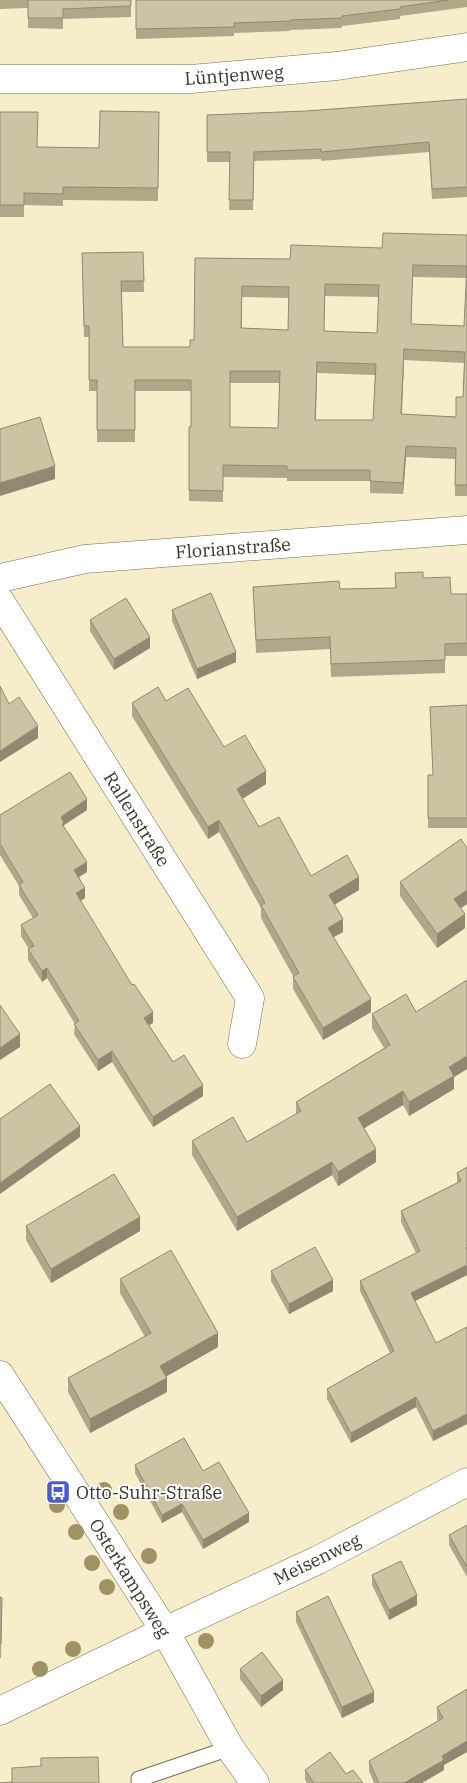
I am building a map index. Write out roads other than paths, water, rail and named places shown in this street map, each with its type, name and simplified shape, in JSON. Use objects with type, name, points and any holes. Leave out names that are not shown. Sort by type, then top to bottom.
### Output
[{"type":"street","name":"Lüntjenweg","points":[[0,79],[191,79],[337,66],[467,47]]},
{"type":"street","name":"Florianstraße","points":[[0,578],[85,560],[467,530]]},
{"type":"street","name":"Rallenstraße","points":[[0,601],[250,998],[242,1044]]},
{"type":"street","name":"Osterkampsweg","points":[[0,1375],[165,1631],[230,1748],[255,1783]]},
{"type":"street","name":"Meisenweg","points":[[165,1631],[318,1560],[467,1482]]},
{"type":"street","points":[[0,1710],[165,1631]]},
{"type":"lane","points":[[139,1783],[139,1779],[230,1748]]},
{"type":"place","name":"Otto-Suhr-Straße","points":[[58,1492]]}]
